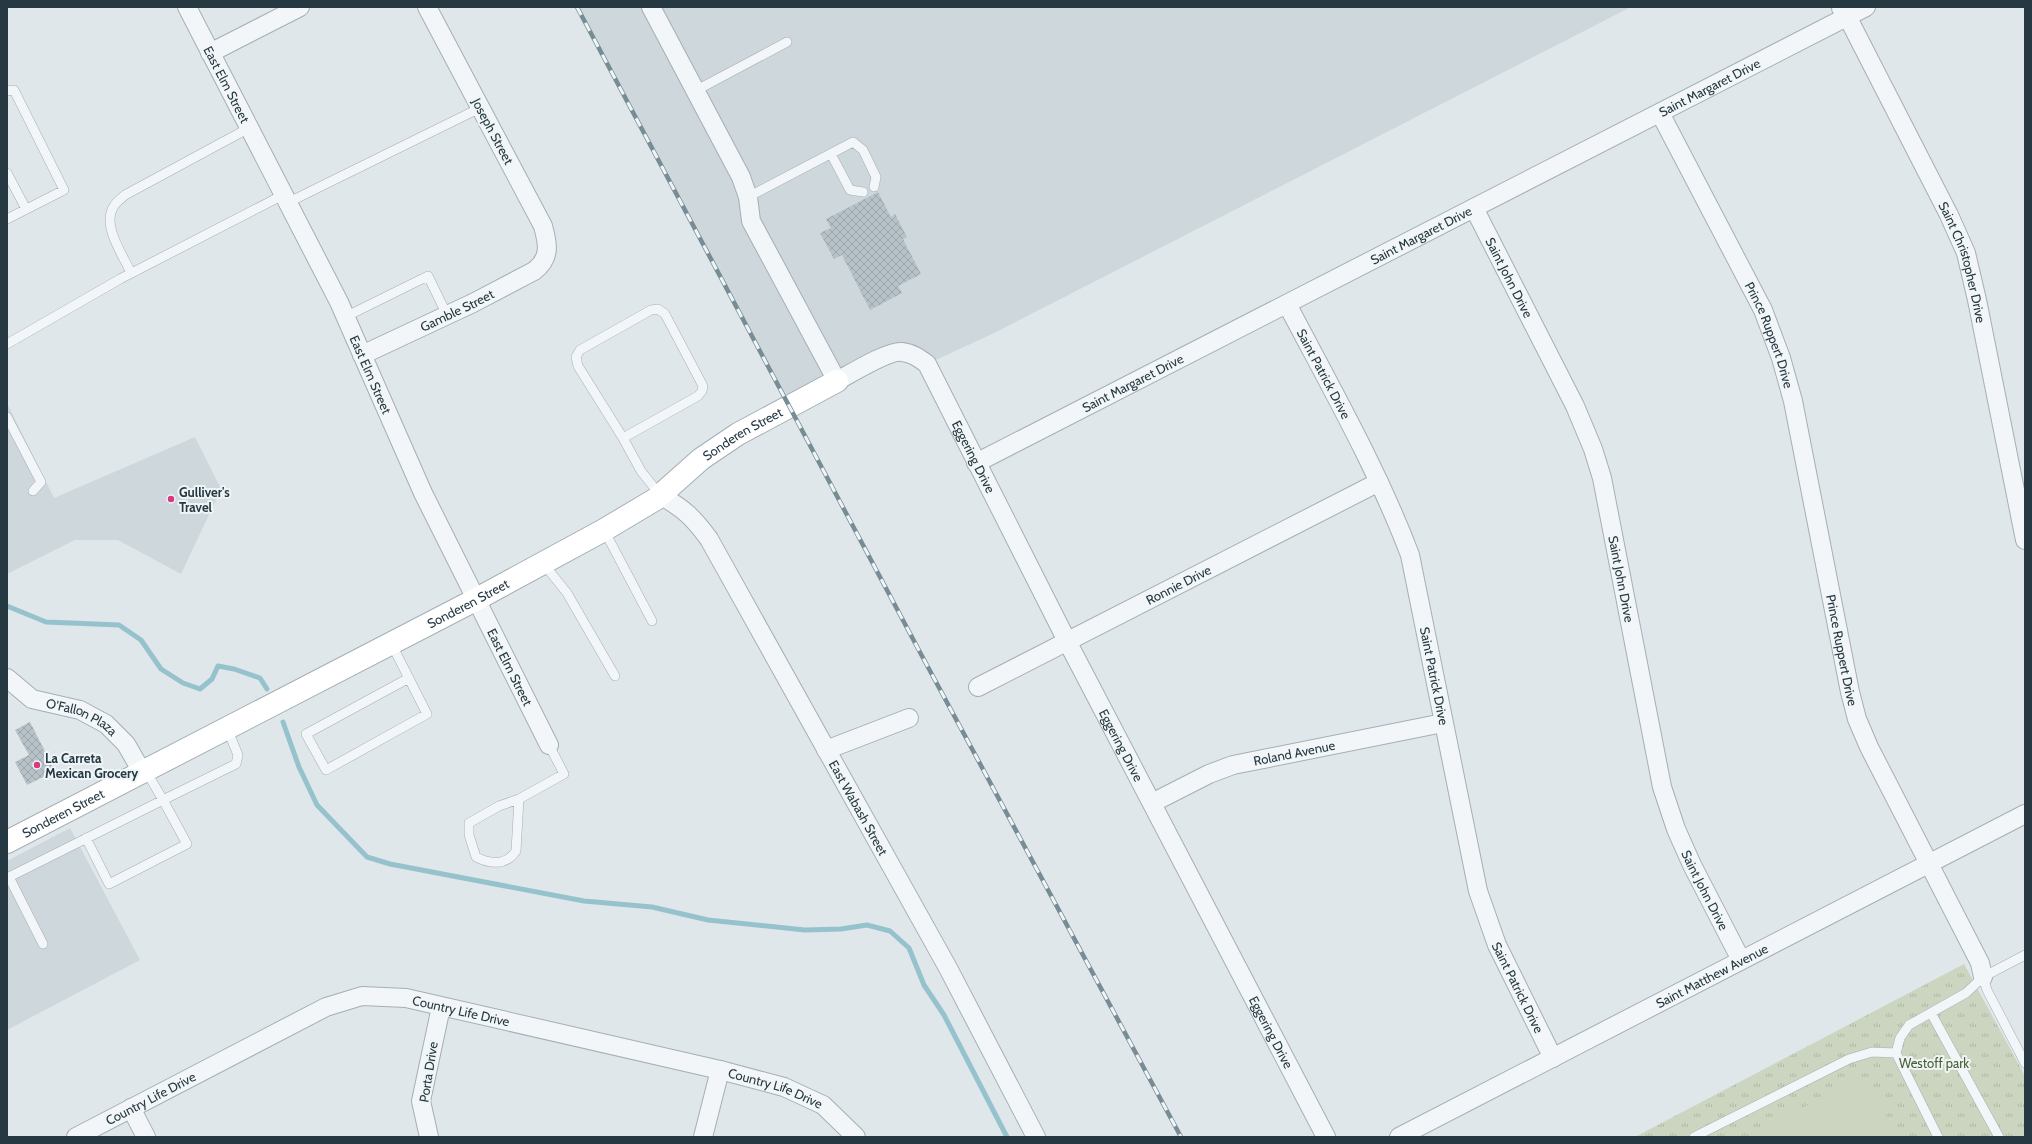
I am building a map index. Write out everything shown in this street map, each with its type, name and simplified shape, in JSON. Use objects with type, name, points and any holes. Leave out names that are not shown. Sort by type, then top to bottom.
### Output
[{"type":"street","name":"East Elm Street","points":[[187,7],[345,317],[423,493],[460,566],[475,600],[549,745]]},
{"type":"street","points":[[210,53],[300,7]]},
{"type":"street","name":"Joseph Street","points":[[427,7],[543,226],[548,245],[546,258]]},
{"type":"street","points":[[651,7],[741,177],[748,198],[752,222],[837,381]]},
{"type":"street","name":"Saint Margaret Drive","points":[[976,463],[1660,113],[1844,12],[1866,7]]},
{"type":"street","name":"Saint Christopher Drive","points":[[1844,12],[1949,215],[1966,253],[1978,300],[2025,540]]},
{"type":"street","name":"Prince Ruppert Drive","points":[[1660,113],[1763,310],[1781,358],[1792,401],[1850,692],[1857,720],[1928,864],[1980,964],[1983,977]]},
{"type":"street","name":"Saint John Drive","points":[[1474,208],[1575,406],[1593,449],[1602,478],[1662,787],[1676,829],[1692,866],[1741,960]]},
{"type":"street","name":"Gamble Street","points":[[362,355],[447,315],[534,271],[541,266],[546,258]]},
{"type":"street","name":"Saint Patrick Drive","points":[[1287,304],[1379,482],[1396,518],[1410,555],[1478,891],[1497,945],[1553,1058]]},
{"type":"street","name":"Sonderen Street","points":[[7,842],[475,600],[604,530],[660,495],[701,459],[738,434],[837,381],[889,354],[901,352],[916,356]]},
{"type":"street","name":"Eggering Drive","points":[[916,356],[927,364],[1067,641],[1326,1137]]},
{"type":"street","name":"Ronnie Drive","points":[[978,687],[1379,482]]},
{"type":"street","name":"East Wabash Street","points":[[660,495],[679,506],[694,518],[709,538],[948,968],[1036,1137]]},
{"type":"street","name":"O'Fallon Plaza","points":[[7,678],[32,699],[80,710],[106,724],[126,744],[144,771]]},
{"type":"street","points":[[826,750],[908,718]]},
{"type":"street","name":"Roland Avenue","points":[[1152,804],[1209,774],[1233,765],[1443,723]]},
{"type":"street","name":"Saint Matthew Avenue","points":[[1399,1137],[2025,814]]},
{"type":"street","name":"Country Life Drive","points":[[76,1137],[326,1007],[362,996],[406,998],[720,1070],[784,1087],[823,1104],[856,1137]]},
{"type":"street","name":"Porta Drive","points":[[429,1137],[421,1101],[441,1007]]},
{"type":"street","points":[[703,1137],[720,1070]]},
{"type":"street","points":[[131,1108],[146,1137]]},
{"type":"lane","points":[[695,91],[787,42]]},
{"type":"lane","points":[[7,91],[14,90],[64,190],[7,219]]},
{"type":"lane","points":[[7,344],[131,273],[480,108]]},
{"type":"lane","points":[[131,273],[110,226],[110,216],[114,205],[125,195],[249,128]]},
{"type":"lane","points":[[748,198],[853,142],[863,150],[876,177],[874,187]]},
{"type":"lane","points":[[831,154],[850,190],[863,192]]},
{"type":"lane","points":[[7,173],[26,210]]},
{"type":"lane","points":[[345,317],[428,276],[447,315]]},
{"type":"lane","points":[[623,438],[698,396],[702,391],[703,386],[665,314],[658,309],[651,310],[580,350],[576,357],[578,366],[623,438],[641,471],[660,495]]},
{"type":"lane","points":[[7,417],[41,482],[33,491]]},
{"type":"lane","points":[[604,530],[652,621]]},
{"type":"lane","points":[[543,563],[567,593],[615,676]]},
{"type":"lane","points":[[391,643],[409,678],[427,714],[326,770],[306,734],[409,678]]},
{"type":"lane","points":[[44,944],[8,878],[236,764],[238,755],[227,728]]},
{"type":"lane","points":[[519,799],[516,851],[511,858],[495,864],[476,857],[469,835],[469,823],[499,806],[519,799],[564,774],[549,745]]},
{"type":"lane","points":[[86,838],[109,884],[187,844],[163,800],[144,771]]},
{"type":"lane","points":[[1938,1137],[1896,1053],[1900,1038],[1909,1025],[1966,993],[1983,977],[2025,955]]},
{"type":"lane","points":[[1983,977],[1987,990],[2025,1063]]},
{"type":"lane","points":[[1931,1013],[1999,1137]]},
{"type":"lane","points":[[1694,1137],[1849,1059],[1872,1052],[1896,1053]]},
{"type":"shaded area","points":[[577,7],[1631,7],[992,334],[927,364],[901,351],[789,406]]},
{"type":"shaded area","points":[[7,403],[54,498],[195,437],[221,489],[181,574],[118,540],[75,540],[7,574]]},
{"type":"shaded area","points":[[70,828],[140,960],[7,1030],[7,861]]},
{"type":"green space","name":"Westoff park","points":[[1964,964],[2025,1076],[2025,1137],[1635,1137]]},
{"type":"green space","points":[[1851,1082],[1877,1093],[1895,1137],[1748,1137]]},
{"type":"building","points":[[878,192],[891,217],[895,214],[907,237],[903,239],[921,274],[898,286],[902,293],[870,310],[842,255],[834,259],[820,233],[831,228],[826,219]]},
{"type":"building","points":[[30,722],[55,771],[27,785],[15,762],[29,755],[15,730]]},
{"type":"waterway","points":[[7,606],[46,622],[119,625],[141,640],[161,669],[183,683],[200,689],[212,679],[218,666],[234,669],[260,678],[267,689]]},
{"type":"waterway","points":[[283,722],[299,767],[317,805],[367,857],[390,864],[584,901],[652,907],[708,920],[805,930],[841,929],[867,925],[890,931],[909,948],[924,985],[944,1015],[1007,1137]]},
{"type":"railway","points":[[577,7],[922,656],[1181,1137]]},
{"type":"place","name":"Gulliver's Travel","points":[[171,499]]},
{"type":"place","name":"La Carreta Mexican Grocery","points":[[37,765]]}]
